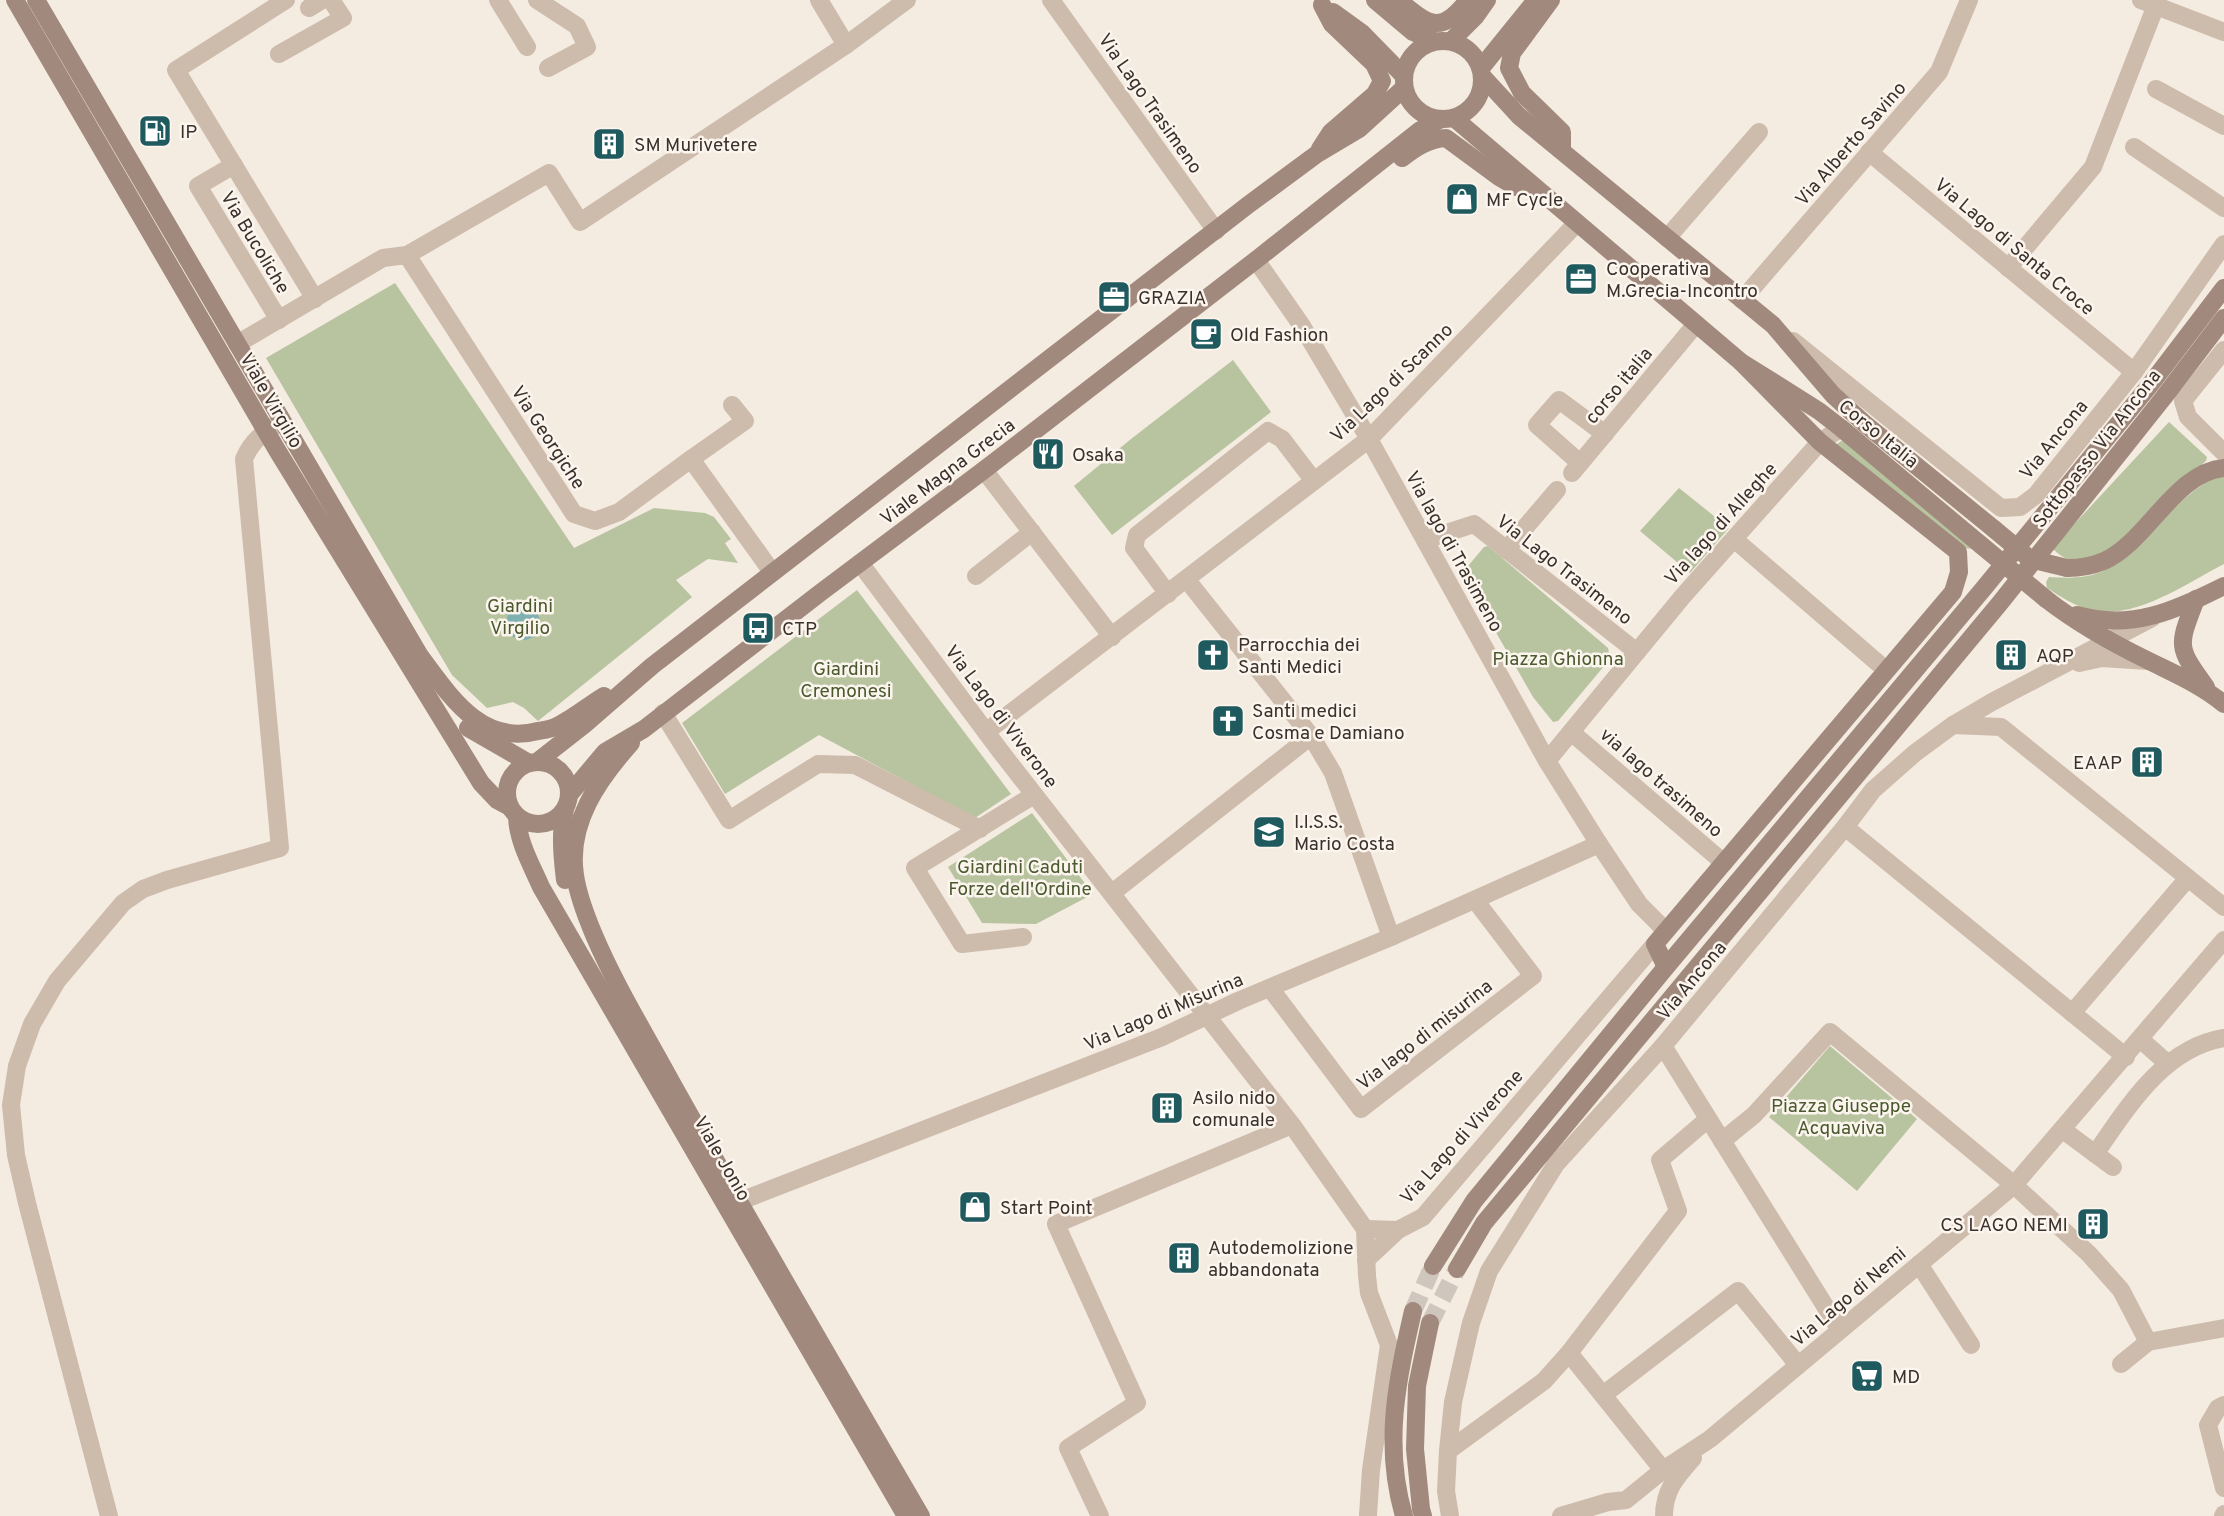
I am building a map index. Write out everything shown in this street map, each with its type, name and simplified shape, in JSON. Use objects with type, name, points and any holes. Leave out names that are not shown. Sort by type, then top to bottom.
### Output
[{"type":"street","name":"Viale Virgilio","points":[[15,0],[265,431],[481,783],[513,812]]},
{"type":"street","name":"Viale Virgilio","points":[[36,0],[449,707],[468,728],[533,762]]},
{"type":"street","name":"Via Bucoliche","points":[[286,0],[176,71],[315,299]]},
{"type":"street","points":[[279,54],[343,18],[331,0]]},
{"type":"street","points":[[537,0],[577,26],[587,47],[548,68]]},
{"type":"street","points":[[819,0],[846,46],[907,0]]},
{"type":"street","name":"Via Lago Trasimeno","points":[[1051,0],[1216,231]]},
{"type":"street","points":[[1319,2],[1356,28],[1388,57],[1404,82],[1411,104],[1424,115],[1447,119],[1466,113],[1476,103],[1482,91],[1482,73],[1475,56],[1465,46],[1413,32],[1376,0]]},
{"type":"street","points":[[1398,0],[1423,20],[1434,24],[1447,22],[1468,0]]},
{"type":"street","points":[[1404,82],[1407,64],[1413,54],[1423,46],[1443,41],[1475,17],[1487,0]]},
{"type":"street","points":[[1482,73],[1536,0]]},
{"type":"street","points":[[1552,0],[1512,53],[1509,68],[1522,93],[1562,132],[1562,151]]},
{"type":"street","name":"Via Alberto Savino","points":[[1742,300],[1939,72],[1969,0]]},
{"type":"street","name":"Viale Magna Grecia","points":[[1317,154],[1331,132],[1375,94],[1382,81],[1374,64],[1332,24],[1319,2]]},
{"type":"street","points":[[2008,268],[2093,167],[2152,2],[2224,32]]},
{"type":"street","points":[[506,3],[527,47]]},
{"type":"street","name":"Via Bucoliche","points":[[234,165],[198,186],[279,320],[383,258],[407,255],[549,173],[580,222],[846,46]]},
{"type":"street","name":"Corso Italia","points":[[1482,73],[1519,116],[1773,325],[1833,395],[1857,417],[2029,559],[2067,568],[2087,567],[2107,560],[2182,490],[2202,475],[2224,468]]},
{"type":"street","name":"Viale Magna Grecia","points":[[533,762],[584,725],[652,666],[772,572],[1216,231],[1317,154],[1355,132],[1404,82]]},
{"type":"street","points":[[2156,89],[2224,126]]},
{"type":"street","name":"Viale Magna Grecia","points":[[567,802],[605,752],[644,729],[984,470],[1419,131],[1447,119]]},
{"type":"street","name":"Corso Italia","points":[[1447,119],[1535,187],[1741,362],[1841,428],[2046,599],[2073,614],[2096,621],[2123,622],[2164,612],[2224,586]]},
{"type":"street","points":[[1667,238],[1759,132]]},
{"type":"street","name":"Viale Magna Grecia","points":[[1354,183],[1385,172],[1426,142],[1446,138]]},
{"type":"street","name":"Corso Italia","points":[[1446,138],[1516,187],[1535,187]]},
{"type":"street","points":[[2134,146],[2224,208]]},
{"type":"street","name":"Via Lago di Santa Croce","points":[[1869,152],[2134,372]]},
{"type":"street","name":"Via Lago di Scanno","points":[[1112,637],[1369,439],[1577,223]]},
{"type":"street","name":"Via Ancona","points":[[1773,325],[2001,508],[2020,507],[2036,495],[2134,372],[2224,244]]},
{"type":"street","name":"Via Georgiche","points":[[407,255],[574,514],[595,521],[619,512],[745,421],[733,404]]},
{"type":"street","name":"Via lago di Trasimeno","points":[[1256,260],[1302,326],[1369,439],[1547,761],[1660,937]]},
{"type":"street","name":"Sottopasso Via Ancona","points":[[1984,588],[2150,385],[2224,288]]},
{"type":"street","name":"Sottopasso Via Ancona","points":[[2000,603],[2224,318]]},
{"type":"street","points":[[237,344],[279,320]]},
{"type":"street","name":"corso italia","points":[[1605,434],[1559,400],[1536,425],[1576,468],[1605,434],[1696,324]]},
{"type":"street","points":[[2224,350],[2183,401],[2188,417],[2224,453]]},
{"type":"street","points":[[1660,937],[1953,592],[1959,572],[1958,552],[1820,442],[1741,362]]},
{"type":"street","points":[[109,1516],[16,1155],[11,1105],[17,1066],[32,1024],[57,981],[123,903],[143,889],[167,880],[280,848],[244,459],[250,444],[282,421]]},
{"type":"street","name":"Via lago di Alleghe","points":[[1571,732],[1734,538],[1820,442],[1841,428]]},
{"type":"street","points":[[1168,594],[1134,548],[1137,534],[1268,431],[1282,439],[1314,481]]},
{"type":"street","points":[[691,459],[772,572]]},
{"type":"street","points":[[984,470],[1112,637],[987,731]]},
{"type":"street","points":[[1506,550],[1557,490]]},
{"type":"street","name":"Via Lago Trasimeno","points":[[1425,540],[1474,524],[1637,652]]},
{"type":"street","points":[[976,576],[1032,532]]},
{"type":"street","points":[[1734,538],[1886,670]]},
{"type":"street","name":"Via Lago di Viverone","points":[[860,563],[1034,794],[1292,1125],[1365,1229],[1398,1230],[1423,1217],[1660,937]]},
{"type":"street","points":[[1186,580],[1311,736],[1333,773],[1391,937]]},
{"type":"street","name":"Via Ancona","points":[[1433,1266],[1474,1201],[1984,588]]},
{"type":"street","points":[[2046,599],[2077,623],[2175,672],[2217,698]]},
{"type":"street","points":[[2196,599],[2181,642],[2186,661],[2217,698]]},
{"type":"street","name":"Via Ancona","points":[[1457,1269],[1484,1223],[2000,603]]},
{"type":"street","name":"Via Ancona","points":[[1450,1516],[1446,1491],[1453,1402],[1471,1324],[1489,1271],[1556,1164],[1663,1046],[1873,790],[1915,753],[1953,725],[2107,640],[2164,612]]},
{"type":"street","name":"Viale Virgilio","points":[[420,656],[450,695],[474,720],[499,732],[524,735],[557,727],[652,666]]},
{"type":"street","points":[[2058,667],[2102,658],[2150,661]]},
{"type":"street","points":[[663,713],[729,820],[818,764],[855,765],[980,829]]},
{"type":"street","points":[[1953,725],[2001,727],[2224,907]]},
{"type":"street","name":"Viale Jonio","points":[[610,971],[583,907],[575,874],[575,847],[582,817],[597,785],[644,729]]},
{"type":"street","points":[[1547,761],[1571,732]]},
{"type":"street","name":"via lago trasimeno","points":[[1571,732],[1727,860]]},
{"type":"street","points":[[1112,893],[1311,736]]},
{"type":"street","points":[[533,762],[548,763],[564,775],[568,785],[567,802],[552,821],[543,824],[534,824],[513,812],[507,798],[509,780],[514,772],[533,762]]},
{"type":"street","points":[[1023,937],[962,944],[915,868],[1034,794]]},
{"type":"street","name":"Viale Jonio","points":[[567,802],[561,826],[562,854],[566,884],[575,912],[738,1202],[921,1516]]},
{"type":"street","name":"Viale Jonio","points":[[513,812],[527,856],[541,887],[906,1516]]},
{"type":"street","points":[[1845,827],[2126,1057]]},
{"type":"street","name":"Via Lago di Misurina","points":[[738,1202],[1162,1037],[1206,1015],[1391,937],[1599,844]]},
{"type":"street","points":[[1727,860],[1766,848]]},
{"type":"street","points":[[2072,1013],[2188,877]]},
{"type":"street","name":"Via lago di misurina","points":[[1270,988],[1361,1110],[1533,976],[1475,900]]},
{"type":"street","name":"Via Ancona","points":[[1660,937],[1666,967]]},
{"type":"street","name":"Via Lago di Nemi","points":[[1710,1439],[2014,1185],[2224,940]]},
{"type":"street","points":[[1686,979],[1706,994]]},
{"type":"street","points":[[1722,1141],[1754,1115],[1830,1032],[2014,1185],[2097,1263],[2121,1290],[2148,1342]]},
{"type":"street","points":[[2095,1154],[2122,1115],[2167,1063],[2191,1048],[2224,1038]]},
{"type":"street","points":[[2140,1039],[2167,1063]]},
{"type":"street","points":[[1663,1046],[1840,1330]]},
{"type":"street","points":[[1448,1451],[1544,1381],[1569,1353],[1678,1211],[1660,1160],[1708,1119]]},
{"type":"street","points":[[1100,1516],[1068,1448],[1137,1403],[1056,1224],[1292,1125]]},
{"type":"street","points":[[2063,1130],[2113,1167]]},
{"type":"street","points":[[1365,1229],[1369,1293],[1389,1345],[1371,1469],[1368,1515]]},
{"type":"street","points":[[1366,1260],[1398,1230]]},
{"type":"street","points":[[1919,1264],[1971,1345]]},
{"type":"street","points":[[1603,1395],[1738,1291],[1798,1365]]},
{"type":"street","points":[[1404,1516],[1392,1452],[1396,1389],[1413,1311]]},
{"type":"street","points":[[1423,1516],[1415,1449],[1417,1386],[1430,1323]]},
{"type":"street","points":[[2121,1364],[2148,1342],[2224,1328]]},
{"type":"street","points":[[1569,1353],[1663,1470]]},
{"type":"street","points":[[2224,1405],[2218,1408],[2208,1426],[2224,1488]]},
{"type":"street","points":[[1561,1516],[1608,1502],[1628,1508],[1663,1470],[1710,1439]]},
{"type":"street","points":[[1664,1516],[1664,1501],[1673,1480],[1710,1439]]},
{"type":"street","points":[[1362,1516],[1375,1516]]},
{"type":"green space","name":"Giardini Virgilio","points":[[395,283],[574,548],[654,508],[705,513],[714,517],[731,539],[725,543],[738,563],[708,559],[676,580],[692,597],[538,721],[513,702],[487,708],[452,675],[266,358]]},
{"type":"green space","points":[[1233,360],[1271,412],[1112,535],[1074,486]]},
{"type":"green space","points":[[2169,422],[2207,457],[2206,461],[2106,551],[2079,560],[2065,558],[2055,551],[2052,548]]},
{"type":"green space","points":[[1841,441],[1848,442],[1978,549],[1959,548],[1838,448],[1837,444]]},
{"type":"green space","points":[[2224,474],[2224,564],[2160,598],[2125,610],[2091,610],[2074,604],[2047,588],[2049,577],[2090,575],[2120,561],[2190,494],[2206,482]]},
{"type":"green space","points":[[1679,488],[1729,528],[1690,573],[1640,531]]},
{"type":"green space","name":"Piazza Ghionna","points":[[1488,546],[1608,648],[1610,659],[1558,721],[1553,722],[1533,697],[1463,575],[1484,547]]},
{"type":"green space","name":"Giardini Cremonesi","points":[[857,590],[1011,794],[975,818],[819,735],[725,794],[682,723]]},
{"type":"green space","name":"Giardini Caduti Forze dell'Ordine","points":[[1032,813],[1093,894],[1036,924],[982,923],[948,867]]},
{"type":"green space","name":"Piazza Giuseppe Acquaviva","points":[[1830,1046],[1917,1119],[1857,1191],[1769,1117]]},
{"type":"water","points":[[523,606],[535,611],[540,623],[535,635],[523,640],[511,635],[506,623],[511,611]]},
{"type":"tunnel","points":[[1413,1311],[1433,1266]]},
{"type":"tunnel","points":[[1430,1323],[1457,1269]]},
{"type":"place","name":"IP","points":[[155,131]]},
{"type":"place","name":"SM Murivetere","points":[[609,144]]},
{"type":"place","name":"MF Cycle","points":[[1462,199]]},
{"type":"place","name":"Cooperativa M.Grecia-Incontro","points":[[1581,279]]},
{"type":"place","name":"GRAZIA","points":[[1114,297]]},
{"type":"place","name":"Old Fashion","points":[[1206,334]]},
{"type":"place","name":"Osaka","points":[[1048,454]]},
{"type":"place","name":"CTP","points":[[758,628]]},
{"type":"place","name":"Parrocchia dei Santi Medici","points":[[1213,655]]},
{"type":"place","name":"AQP","points":[[2011,655]]},
{"type":"place","name":"Santi medici Cosma e Damiano","points":[[1228,721]]},
{"type":"place","name":"EAAP","points":[[2147,762]]},
{"type":"place","name":"I.I.S.S. Mario Costa","points":[[1269,832]]},
{"type":"place","name":"Asilo nido comunale","points":[[1167,1108]]},
{"type":"place","name":"Start Point","points":[[975,1207]]},
{"type":"place","name":"CS LAGO NEMI","points":[[2093,1224]]},
{"type":"place","name":"Autodemolizione abbandonata","points":[[1184,1258]]},
{"type":"place","name":"MD","points":[[1867,1376]]}]
